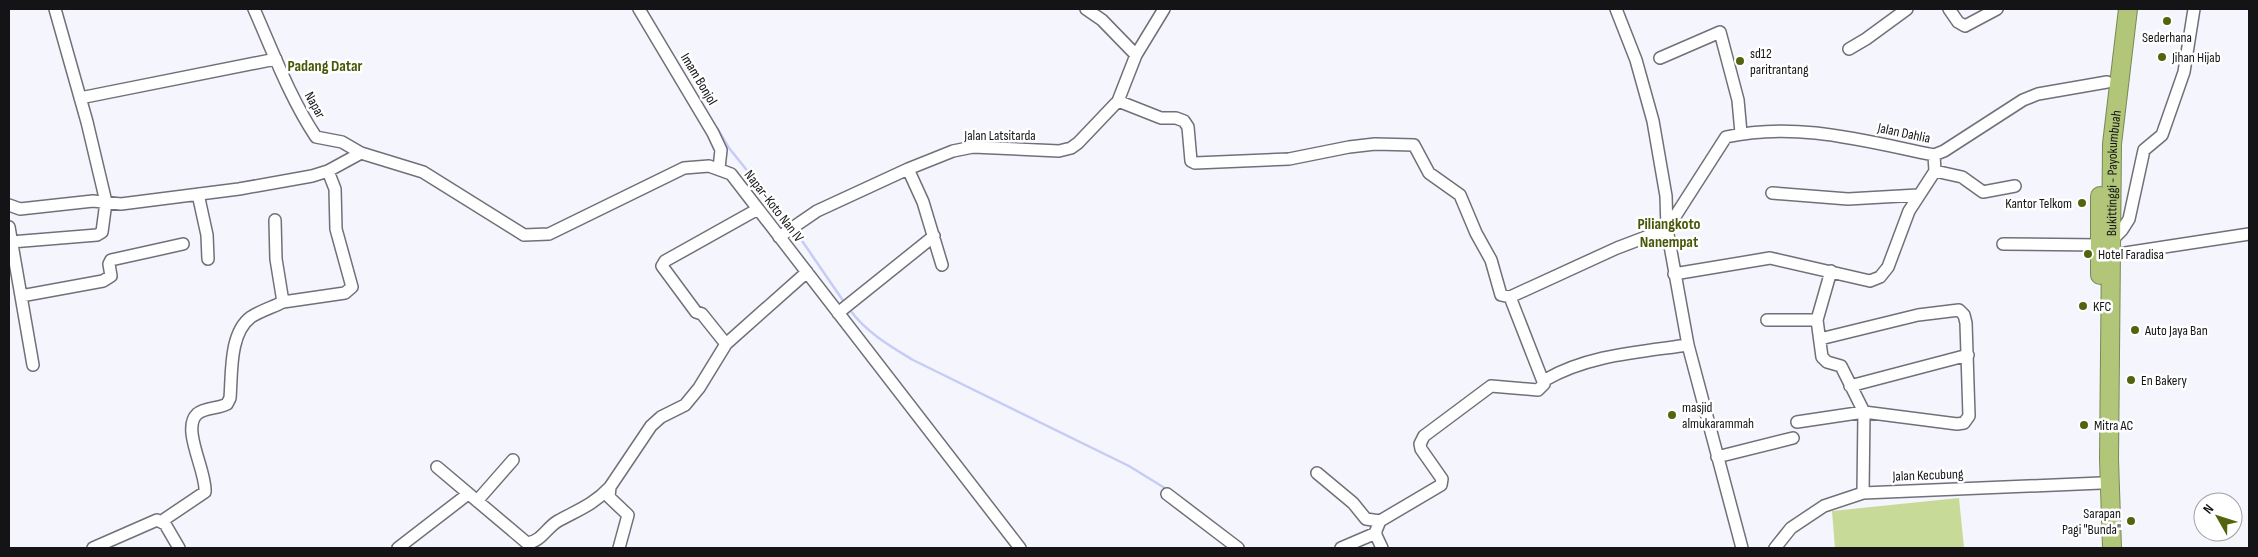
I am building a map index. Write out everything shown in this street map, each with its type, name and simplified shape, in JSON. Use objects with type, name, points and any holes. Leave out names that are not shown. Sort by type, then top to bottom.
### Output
[{"type":"highway","name":"Bukittinggi - Payokumbuah","points":[[2112,548],[2109,459],[2108,246],[2101,144],[2116,9]]},
{"type":"highway","name":"Bukittinggi - Payokumbuah","points":[[2102,548],[2101,483],[2112,144],[2128,9]]},
{"type":"street","points":[[11,242],[100,234],[105,218],[106,202],[55,9]]},
{"type":"street","name":"Napar","points":[[254,9],[304,119],[316,137],[342,142],[361,154]]},
{"type":"street","name":"Imam Bonjol","points":[[640,9],[713,133],[721,150],[719,168]]},
{"type":"street","points":[[1086,9],[1102,20],[1136,55]]},
{"type":"street","name":"Jalan Latsitarda","points":[[779,237],[817,211],[940,156],[973,147],[1059,151],[1071,148],[1123,104],[1136,55],[1164,9]]},
{"type":"street","points":[[1616,9],[1636,60],[1653,122],[1666,196],[1667,230],[1688,345],[1742,548]]},
{"type":"street","points":[[1849,49],[1907,9]]},
{"type":"street","points":[[1949,9],[1960,25],[1965,26],[1997,9]]},
{"type":"street","points":[[2108,246],[2129,219],[2144,150],[2162,135],[2184,72],[2194,9]]},
{"type":"street","points":[[1660,58],[1720,32],[1738,100],[1741,134]]},
{"type":"street","points":[[80,98],[276,59]]},
{"type":"street","name":"Jalan Dahlia","points":[[1667,230],[1715,151],[1726,137],[1741,134],[1820,133],[1845,136],[1934,155],[1944,151],[2022,100],[2038,94],[2107,82]]},
{"type":"street","points":[[1123,104],[1162,118],[1176,118],[1184,121],[1188,126],[1191,161],[1194,163],[1289,159],[1349,146],[1375,144],[1414,146],[1429,173],[1460,195],[1476,233],[1491,260],[1502,296],[1510,297],[1617,248],[1667,230]]},
{"type":"street","points":[[9,205],[20,209],[93,201],[121,204],[238,189],[328,171],[361,154],[423,172],[517,231],[532,236],[549,234],[684,168],[700,166],[719,168]]},
{"type":"street","points":[[1674,274],[1770,258],[1870,280],[1880,277],[1888,267],[1909,211],[1935,171],[1934,155]]},
{"type":"street","name":"Napar-Koto Nan IV","points":[[719,168],[731,174],[1020,548]]},
{"type":"street","points":[[908,169],[934,236],[942,265]]},
{"type":"street","points":[[94,548],[152,521],[162,521],[205,492],[192,430],[192,421],[203,410],[227,404],[230,398],[235,347],[241,332],[250,318],[283,302],[345,293],[352,286],[336,229],[335,190],[328,171]]},
{"type":"street","points":[[1935,171],[1962,176],[1983,192],[2015,186]]},
{"type":"street","points":[[1772,192],[1848,199],[1918,195]]},
{"type":"street","points":[[198,194],[207,235],[208,259]]},
{"type":"street","points":[[726,344],[702,314],[696,312],[662,266],[666,261],[758,209]]},
{"type":"street","points":[[275,220],[276,259],[283,302]]},
{"type":"street","points":[[9,228],[33,365]]},
{"type":"street","points":[[2003,244],[2108,246],[2249,234]]},
{"type":"street","points":[[838,312],[934,236]]},
{"type":"street","points":[[21,296],[103,281],[111,276],[110,264],[112,260],[183,244]]},
{"type":"street","points":[[1832,271],[1817,320],[1822,357],[1827,362],[1841,366],[1864,412],[1863,493]]},
{"type":"street","points":[[437,467],[523,546],[535,541],[558,521],[593,504],[610,489],[651,426],[661,417],[689,401],[726,344],[807,272]]},
{"type":"street","points":[[1510,297],[1545,380]]},
{"type":"street","points":[[1797,422],[1864,412],[1964,423],[1969,416],[1966,319],[1959,310],[1918,315],[1820,340]]},
{"type":"street","points":[[1768,320],[1817,320]]},
{"type":"street","points":[[1317,473],[1352,503],[1366,519],[1380,521],[1441,486],[1442,479],[1420,450],[1420,444],[1424,436],[1486,388],[1496,385],[1538,390],[1542,387],[1545,380],[1565,368],[1600,358],[1688,345]]},
{"type":"street","points":[[1850,386],[1968,355]]},
{"type":"street","points":[[1717,457],[1793,438]]},
{"type":"street","points":[[398,548],[472,498],[513,460]]},
{"type":"street","name":"Jalan Kecubung","points":[[1775,548],[1791,528],[1824,506],[1863,493],[2101,483]]},
{"type":"street","points":[[610,489],[628,514],[619,548]]},
{"type":"street","points":[[1167,494],[1231,547]]},
{"type":"street","points":[[162,521],[178,548]]},
{"type":"street","points":[[1380,521],[1376,533],[1382,548]]},
{"type":"street","points":[[1341,548],[1376,533]]},
{"type":"green space","points":[[1959,498],[1964,548],[1835,548],[1832,511]]},
{"type":"waterway","points":[[717,128],[729,148],[790,224]]},
{"type":"waterway","points":[[796,232],[844,302]]},
{"type":"waterway","points":[[850,310],[871,332],[913,360],[1129,466],[1168,490]]},
{"type":"waterway","points":[[1181,498],[1191,505]]},
{"type":"place","name":"Sederhana","points":[[2167,21]]},
{"type":"place","name":"Jihan Hijab","points":[[2162,57]]},
{"type":"place","name":"sd12 paritrantang","points":[[1740,61]]},
{"type":"place","name":"Kantor Telkom","points":[[2082,203]]},
{"type":"place","name":"Hotel Faradisa","points":[[2088,254]]},
{"type":"place","name":"KFC","points":[[2083,306]]},
{"type":"place","name":"Auto Jaya Ban","points":[[2135,330]]},
{"type":"place","name":"En Bakery","points":[[2131,380]]},
{"type":"place","name":"masjid almukarammah","points":[[1672,415]]},
{"type":"place","name":"Mitra AC","points":[[2084,425]]},
{"type":"place","name":"Sarapan Pagi \"Bunda\"","points":[[2131,521]]},
{"type":"district","name":"Padang Datar","points":[[325,66]]},
{"type":"district","name":"Piliangkoto Nanempat","points":[[1669,233]]}]
